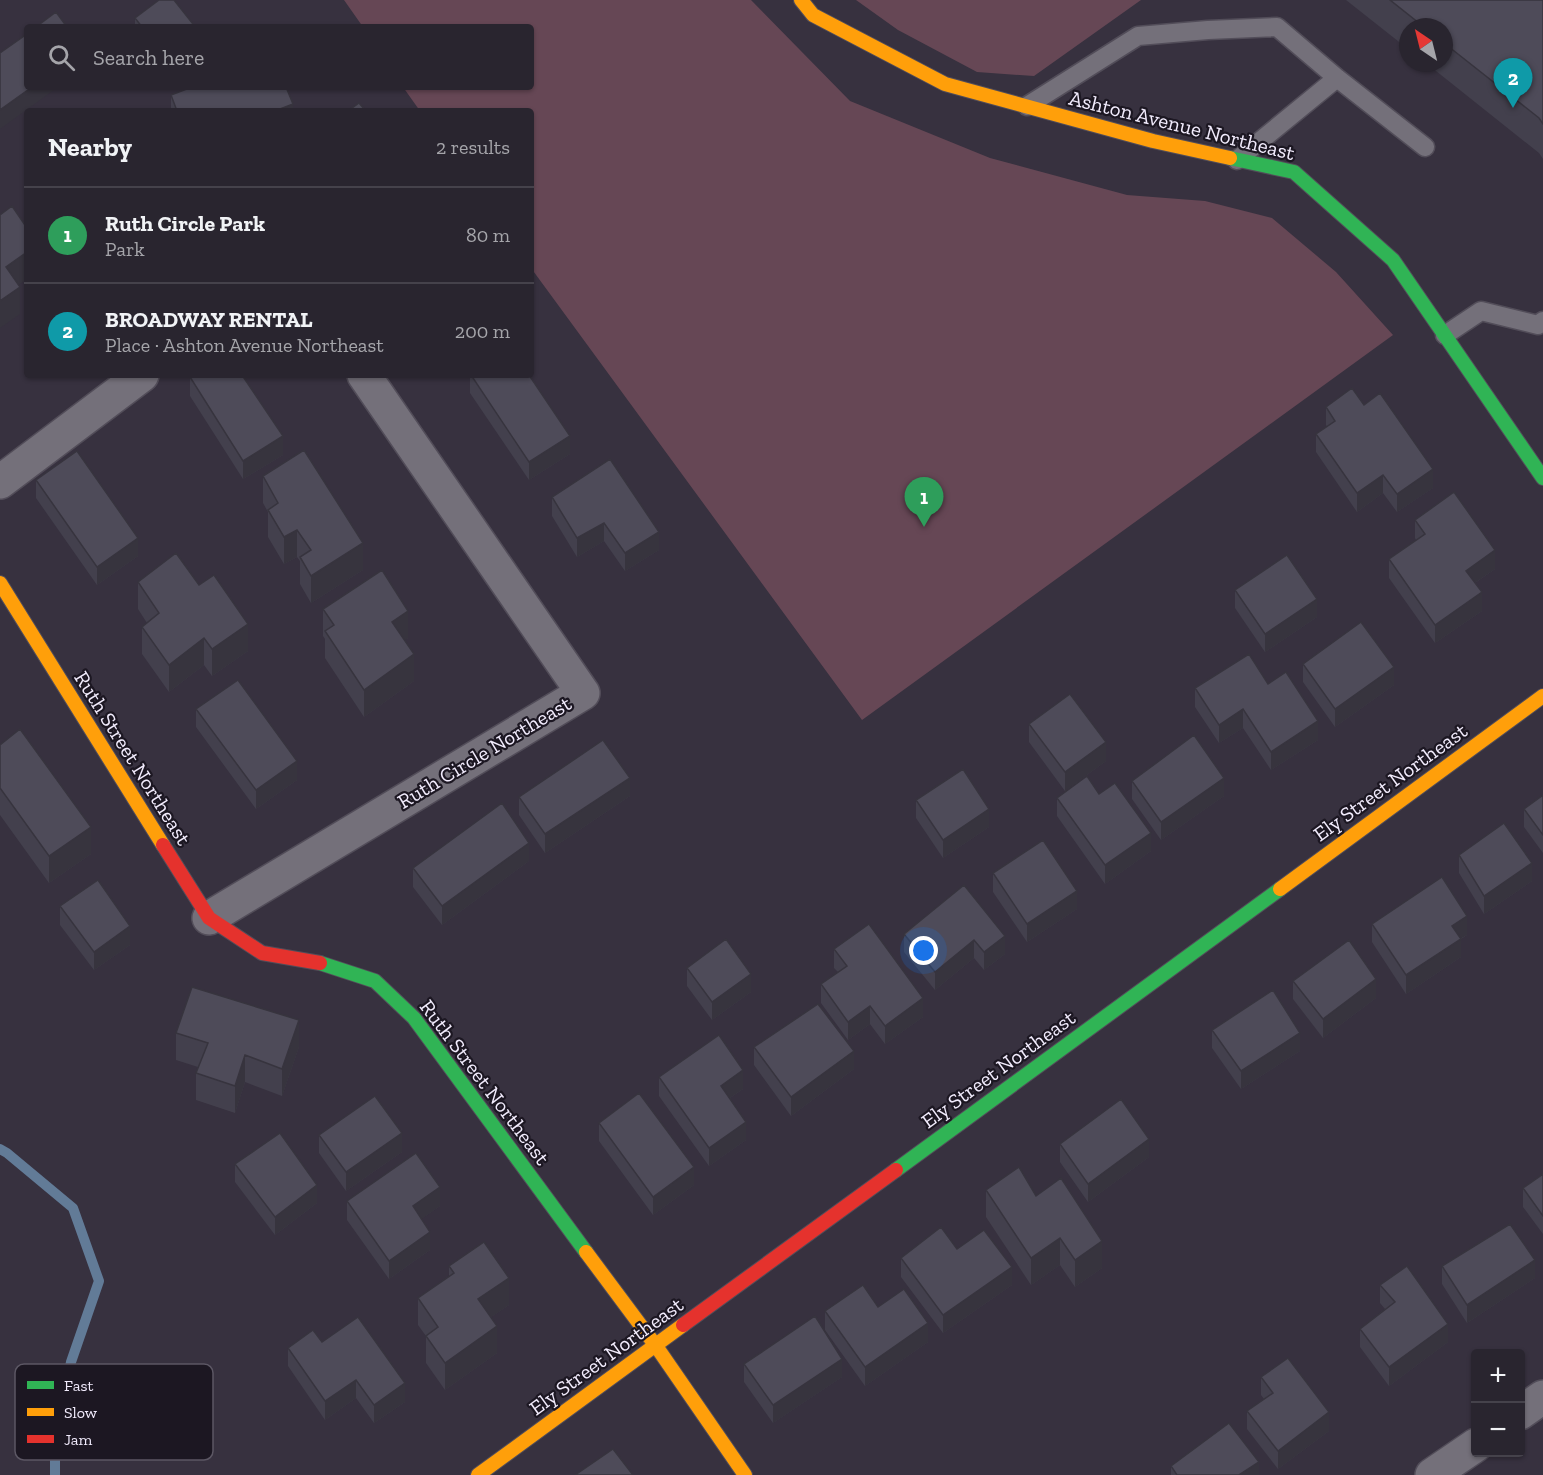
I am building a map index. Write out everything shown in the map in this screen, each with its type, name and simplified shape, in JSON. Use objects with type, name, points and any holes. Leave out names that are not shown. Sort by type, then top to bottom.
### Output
[{"type":"street","name":"Ashton Avenue Northeast","points":[[801,0],[813,15],[945,84],[1153,141],[1294,172],[1393,260],[1543,478]]},
{"type":"street","points":[[0,482],[138,378]]},
{"type":"street","name":"Ruth Circle Northeast","points":[[209,918],[582,693],[366,378]]},
{"type":"street","name":"Ruth Street Northeast","points":[[0,583],[209,918],[262,952],[327,964],[375,981],[414,1018],[656,1346],[745,1475]]},
{"type":"street","name":"Ely Street Northeast","points":[[478,1475],[1543,696]]},
{"type":"street","points":[[1525,1410],[1543,1397]]},
{"type":"street","points":[[1432,1475],[1471,1448]]},
{"type":"lane","points":[[1027,106],[1138,36],[1277,27],[1337,78],[1425,147]]},
{"type":"lane","points":[[1238,159],[1337,78]]},
{"type":"lane","points":[[1444,335],[1481,311],[1538,325],[1543,321]]},
{"type":"shaded area","points":[[344,0],[751,0],[850,101],[990,158],[1127,195],[1205,201],[1272,218],[1336,272],[1393,335],[862,720],[534,272],[534,108],[418,108],[405,90],[534,90],[534,24],[361,24]]},
{"type":"shaded area","points":[[856,0],[1141,0],[1034,76],[977,72],[898,30]]},
{"type":"building","points":[[159,0],[174,0],[193,24],[140,24],[135,18]]},
{"type":"building","points":[[1390,0],[1543,0],[1543,124],[1539,118],[1453,50],[1453,18],[1413,18]]},
{"type":"building","points":[[56,12],[65,24],[40,24]]},
{"type":"building","points":[[24,36],[24,90],[28,90],[0,110],[0,53]]},
{"type":"building","points":[[184,90],[287,90],[293,104],[283,108],[176,108],[171,95]]},
{"type":"building","points":[[359,103],[363,108],[352,108]]},
{"type":"building","points":[[12,206],[24,224],[24,254],[6,267],[20,287],[0,301],[0,215]]},
{"type":"building","points":[[191,378],[244,378],[283,436],[243,461]]},
{"type":"building","points":[[473,378],[531,378],[570,436],[529,462]]},
{"type":"building","points":[[1352,388],[1364,405],[1380,393],[1433,469],[1397,494],[1383,475],[1357,493],[1316,434],[1335,421],[1326,407]]},
{"type":"building","points":[[304,450],[363,543],[311,576],[300,557],[311,550],[297,530],[284,537],[268,510],[278,503],[263,476]]},
{"type":"building","points":[[77,451],[138,538],[97,567],[36,480]]},
{"type":"building","points":[[610,459],[659,532],[625,553],[604,523],[577,538],[552,497]]},
{"type":"building","points":[[1454,492],[1495,550],[1466,571],[1482,592],[1435,625],[1389,559],[1425,534],[1415,520]]},
{"type":"building","points":[[176,553],[199,585],[214,575],[248,624],[212,649],[204,638],[169,665],[142,627],[159,613],[138,582]]},
{"type":"building","points":[[1287,555],[1317,599],[1265,634],[1235,590]]},
{"type":"building","points":[[382,570],[408,611],[392,622],[414,654],[364,690],[325,631],[334,625],[323,609]]},
{"type":"building","points":[[1361,622],[1394,667],[1335,709],[1303,664]]},
{"type":"building","points":[[1249,654],[1268,684],[1286,672],[1318,721],[1271,752],[1243,709],[1219,725],[1195,688]]},
{"type":"building","points":[[238,680],[297,761],[256,790],[196,709]]},
{"type":"building","points":[[1070,694],[1106,742],[1065,772],[1029,724]]},
{"type":"building","points":[[20,729],[91,827],[49,856],[0,788],[0,745]]},
{"type":"building","points":[[1194,735],[1224,778],[1161,822],[1132,781]]},
{"type":"building","points":[[603,740],[630,778],[545,834],[519,797]]},
{"type":"building","points":[[963,769],[989,809],[943,840],[916,800]]},
{"type":"building","points":[[1087,776],[1099,794],[1115,783],[1151,833],[1105,865],[1057,798]]},
{"type":"building","points":[[1543,795],[1543,835],[1524,809]]},
{"type":"building","points":[[502,803],[529,843],[442,906],[413,868]]},
{"type":"building","points":[[1504,823],[1532,863],[1484,896],[1459,855]]},
{"type":"building","points":[[1043,840],[1077,891],[1027,924],[993,873]]},
{"type":"building","points":[[1442,877],[1467,916],[1452,926],[1461,939],[1406,975],[1372,924]]},
{"type":"building","points":[[98,880],[130,926],[94,952],[60,906]]},
{"type":"building","points":[[964,885],[1005,936],[984,952],[974,940],[935,972],[904,934]]},
{"type":"building","points":[[869,924],[923,998],[885,1026],[870,1006],[848,1022],[821,984],[847,966],[834,949]]},
{"type":"building","points":[[726,939],[751,974],[712,1002],[687,968]]},
{"type":"building","points":[[1349,940],[1376,979],[1323,1019],[1293,981]]},
{"type":"building","points":[[192,987],[299,1020],[282,1069],[245,1055],[235,1086],[196,1073],[208,1043],[176,1033]]},
{"type":"building","points":[[1273,990],[1300,1033],[1241,1071],[1212,1030]]},
{"type":"building","points":[[818,1004],[854,1051],[791,1097],[754,1047]]},
{"type":"building","points":[[719,1035],[743,1070],[721,1086],[746,1122],[709,1148],[659,1077]]},
{"type":"building","points":[[639,1093],[694,1167],[653,1197],[599,1123]]},
{"type":"building","points":[[375,1096],[402,1133],[346,1172],[319,1135]]},
{"type":"building","points":[[1121,1099],[1149,1139],[1088,1184],[1060,1144]]},
{"type":"building","points":[[280,1133],[317,1185],[275,1217],[235,1164]]},
{"type":"building","points":[[416,1153],[440,1187],[413,1206],[430,1232],[389,1261],[347,1201]]},
{"type":"building","points":[[1019,1167],[1036,1196],[1061,1178],[1102,1241],[1075,1260],[1060,1238],[1031,1258],[986,1190]]},
{"type":"building","points":[[1543,1174],[1543,1216],[1523,1188]]},
{"type":"building","points":[[1510,1224],[1535,1260],[1467,1305],[1442,1266]]},
{"type":"building","points":[[941,1227],[957,1249],[984,1230],[1012,1267],[943,1315],[901,1258]]},
{"type":"building","points":[[484,1242],[509,1278],[478,1299],[497,1326],[445,1363],[426,1336],[438,1327],[418,1298],[454,1273],[449,1266]]},
{"type":"building","points":[[1407,1266],[1448,1324],[1389,1367],[1360,1329],[1395,1302],[1380,1285]]},
{"type":"building","points":[[863,1285],[878,1307],[904,1289],[928,1323],[865,1367],[825,1311]]},
{"type":"building","points":[[815,1316],[842,1359],[773,1405],[744,1364]]},
{"type":"building","points":[[358,1317],[405,1383],[374,1405],[356,1380],[325,1401],[288,1348],[313,1330],[322,1342]]},
{"type":"building","points":[[1288,1358],[1329,1412],[1278,1451],[1247,1411],[1273,1393],[1261,1377]]},
{"type":"building","points":[[1229,1423],[1259,1462],[1239,1475],[1177,1475],[1171,1466]]},
{"type":"building","points":[[613,1449],[633,1475],[575,1475]]},
{"type":"waterway","points":[[0,1149],[73,1208],[99,1281],[71,1364]]},
{"type":"waterway","points":[[55,1460],[55,1475]]},
{"type":"traffic: fast","points":[[1230,158],[1294,172],[1393,260],[1543,478]]},
{"type":"traffic: fast","points":[[896,1170],[1280,889]]},
{"type":"traffic: fast","points":[[320,963],[375,981],[414,1018],[586,1252]]},
{"type":"traffic: slow","points":[[801,0],[813,15],[945,84],[1153,141],[1230,158]]},
{"type":"traffic: slow","points":[[0,583],[163,845]]},
{"type":"traffic: slow","points":[[1280,889],[1543,696]]},
{"type":"traffic: slow","points":[[586,1252],[656,1346],[745,1475]]},
{"type":"traffic: slow","points":[[478,1475],[683,1325]]},
{"type":"traffic: jam","points":[[163,845],[209,918],[262,953],[320,963]]},
{"type":"traffic: jam","points":[[683,1325],[896,1170]]},
{"type":"place","name":"BROADWAY RENTAL","points":[[1513,108]]},
{"type":"place","name":"Ruth Circle Park","points":[[924,527]]}]
